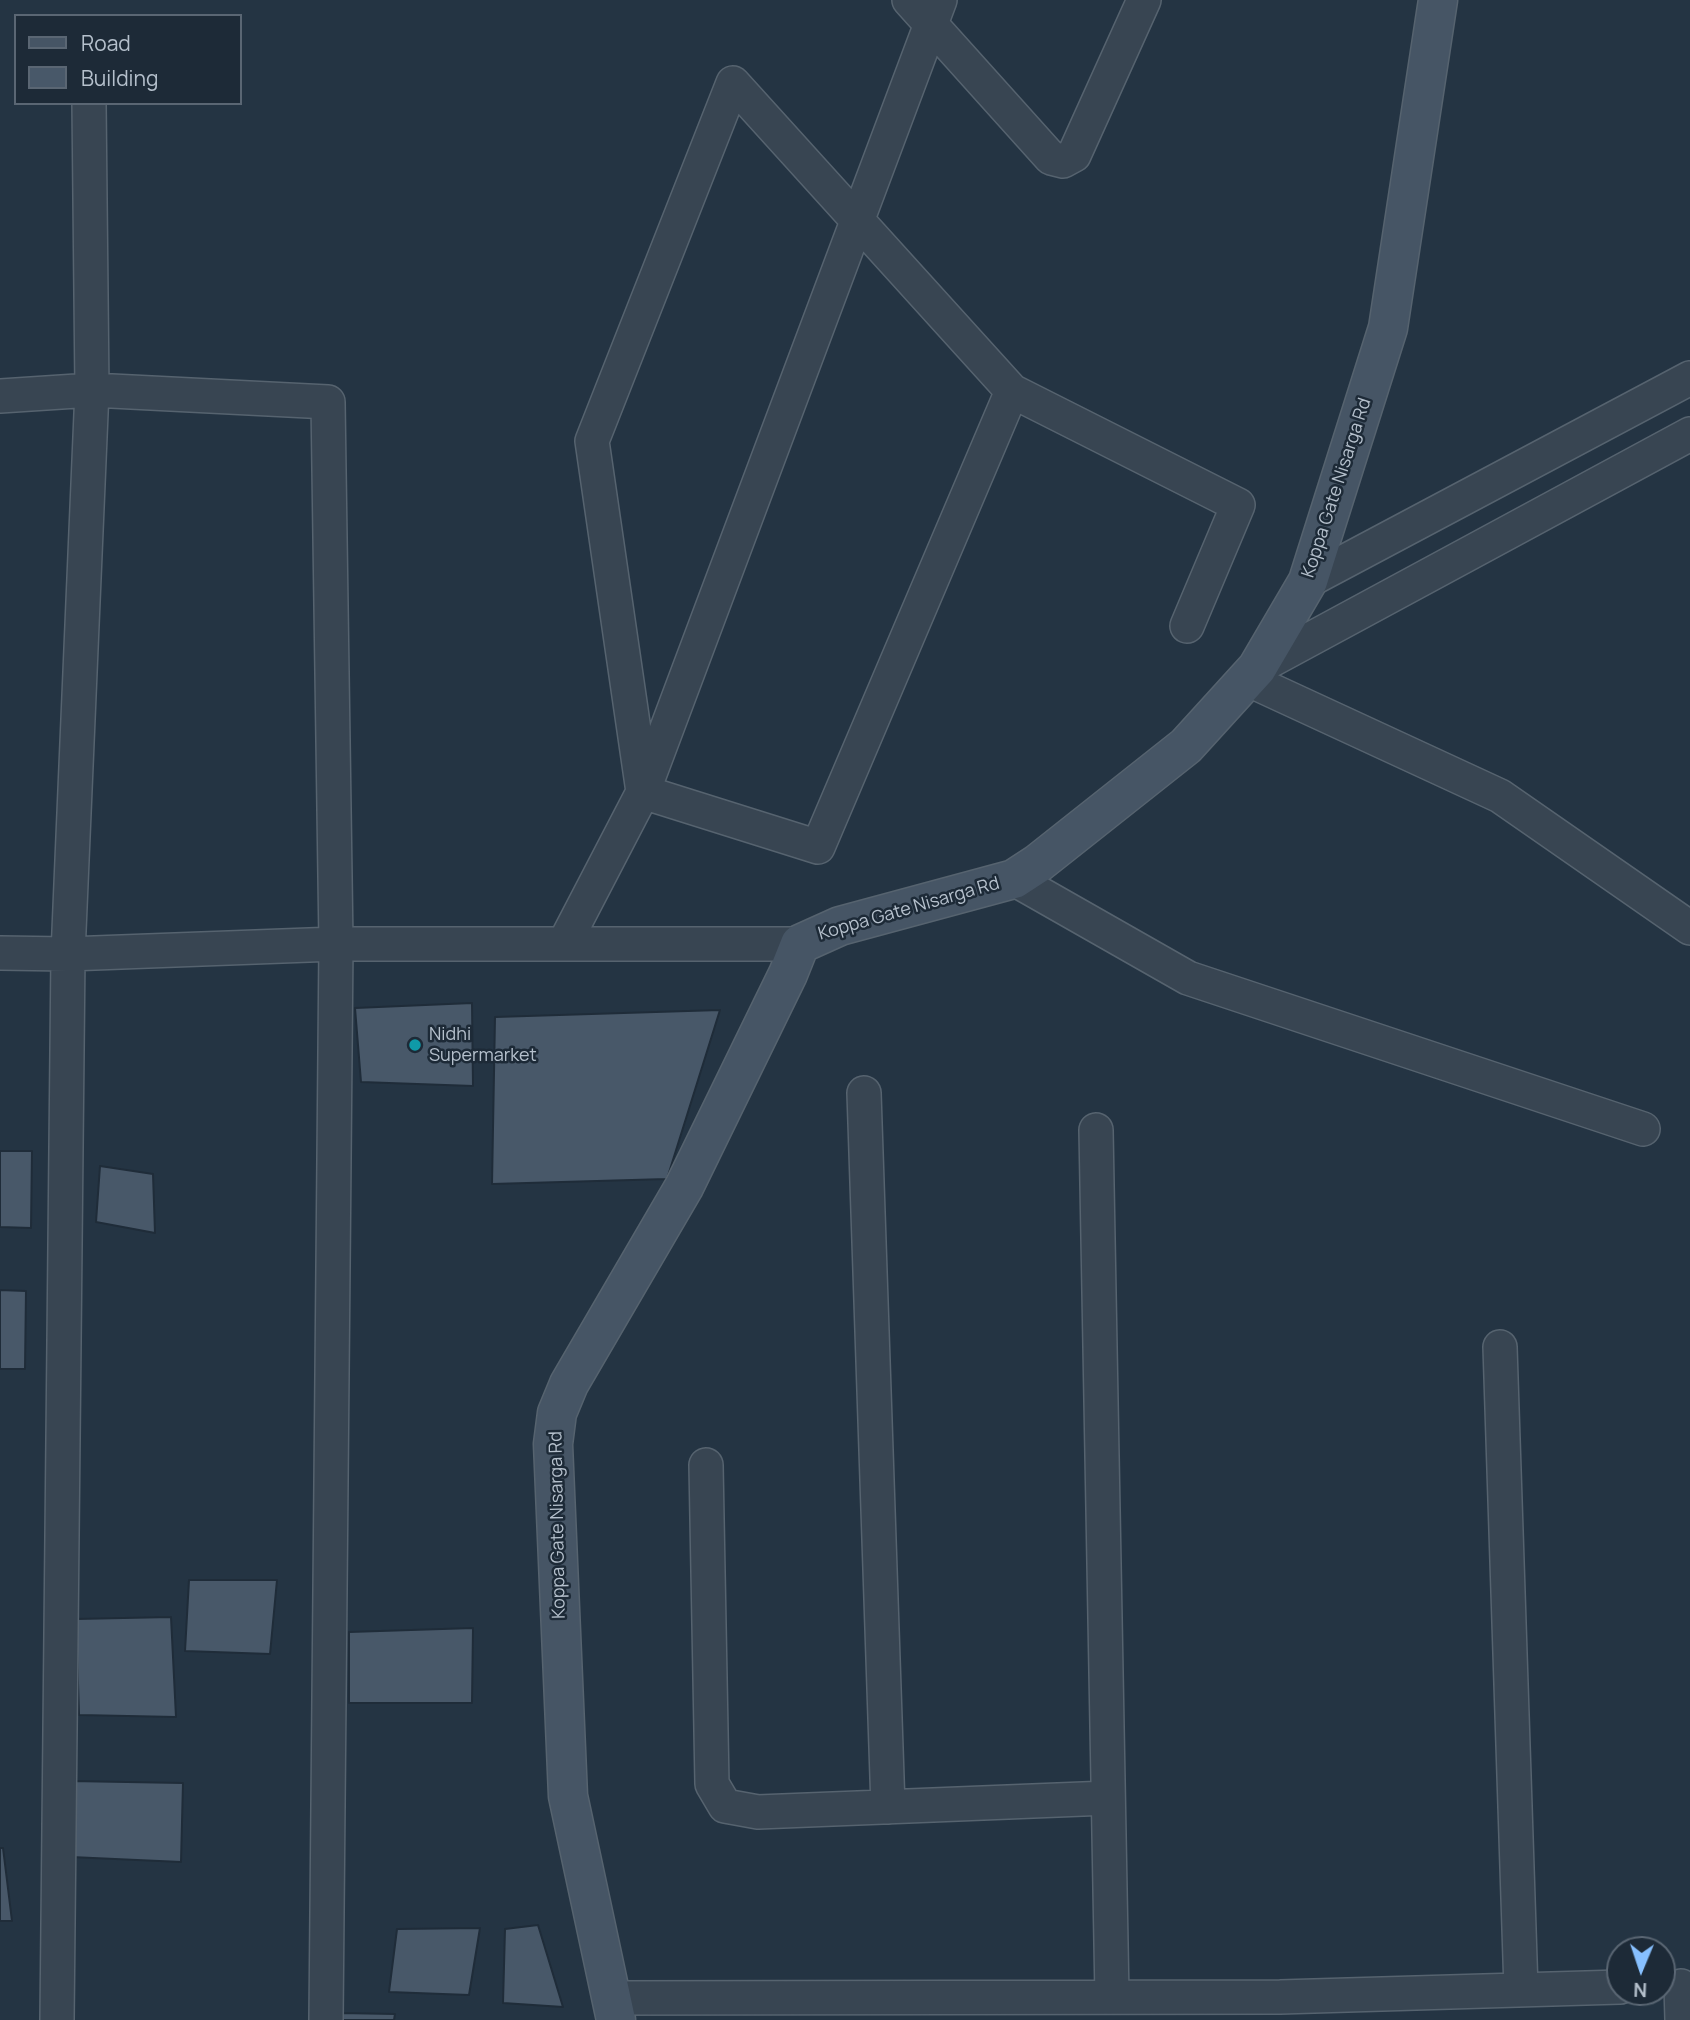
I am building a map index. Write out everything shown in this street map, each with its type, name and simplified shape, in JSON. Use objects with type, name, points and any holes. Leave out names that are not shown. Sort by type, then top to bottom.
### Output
[{"type":"street","points":[[926,8],[1051,158],[1063,161],[1074,155],[1144,0]]},
{"type":"street","name":"Koppa Gate Nisarga Rd","points":[[614,2009],[568,1796],[553,1444],[557,1413],[569,1384],[684,1187],[800,944],[840,926],[1014,878],[1037,864],[1186,746],[1252,674],[1308,581],[1388,328],[1438,0]]},
{"type":"street","points":[[564,944],[643,792],[859,224],[926,8]]},
{"type":"street","points":[[643,792],[592,441],[733,83],[1012,391],[1238,505],[1187,626]]},
{"type":"street","points":[[57,2020],[68,954],[92,390],[89,105]]},
{"type":"street","points":[[1308,581],[1690,378]]},
{"type":"street","points":[[0,396],[92,390],[328,402],[336,944],[326,2020]]},
{"type":"street","points":[[643,792],[818,847],[1012,391]]},
{"type":"street","points":[[1252,674],[1690,434]]},
{"type":"street","points":[[1252,674],[1500,796],[1690,928]]},
{"type":"street","points":[[1014,878],[1188,978],[1643,1129]]},
{"type":"street","points":[[0,953],[68,954],[336,944],[800,944]]},
{"type":"street","points":[[864,1093],[888,1807]]},
{"type":"street","points":[[1096,1130],[1112,1997]]},
{"type":"street","points":[[1500,1347],[1521,1990]]},
{"type":"street","points":[[705,1465],[712,1784],[725,1805],[758,1812],[1108,1798]]},
{"type":"street","points":[[1678,1986],[1682,2020]]},
{"type":"street","points":[[614,2009],[1112,1997],[1280,2008],[1521,1990],[1606,1987]]},
{"type":"building","name":"Nidhi Supermarket","points":[[472,1003],[473,1086],[361,1082],[355,1008]]},
{"type":"building","points":[[720,1010],[667,1179],[492,1184],[495,1017]]},
{"type":"building","points":[[0,1151],[32,1151],[31,1228],[0,1227]]},
{"type":"building","points":[[100,1166],[153,1174],[155,1233],[96,1222]]},
{"type":"building","points":[[0,1290],[26,1291],[25,1369],[0,1369]]},
{"type":"building","points":[[189,1580],[277,1580],[270,1654],[185,1651]]},
{"type":"building","points":[[171,1617],[176,1717],[79,1715],[76,1619]]},
{"type":"building","points":[[473,1628],[472,1703],[349,1703],[349,1632]]},
{"type":"building","points":[[71,1781],[183,1783],[181,1862],[71,1857]]},
{"type":"building","points":[[0,1848],[3,1848],[12,1921],[0,1921]]},
{"type":"building","points":[[538,1925],[563,2007],[503,2003],[505,1929]]},
{"type":"building","points":[[480,1928],[469,1995],[389,1992],[397,1929]]},
{"type":"building","points":[[340,2013],[395,2014],[394,2020],[339,2020]]},
{"type":"place","name":"Nidhi Supermarket","points":[[415,1045]]}]
